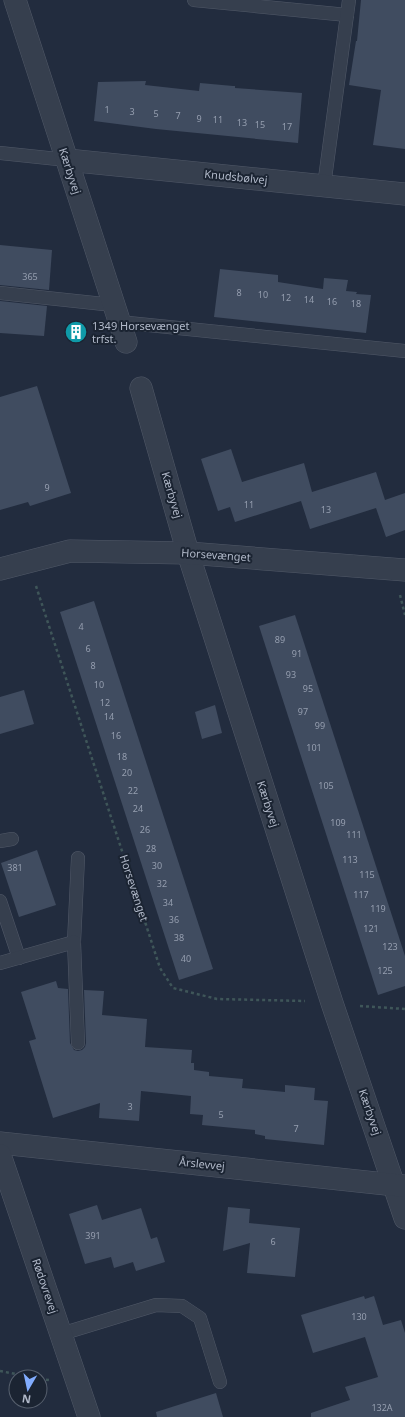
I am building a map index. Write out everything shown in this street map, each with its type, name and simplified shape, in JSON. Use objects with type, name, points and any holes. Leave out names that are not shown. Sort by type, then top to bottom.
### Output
[{"type":"street","name":"Kærbyvej","points":[[15,0],[126,342]]},
{"type":"street","name":"Knudsbølvej","points":[[67,160],[405,194]]},
{"type":"street","name":"Kærbyvej","points":[[141,388],[188,553],[332,1003],[400,1186],[405,1218]]},
{"type":"street","name":"Horsevænget","points":[[0,569],[70,551],[188,553],[405,570]]},
{"type":"street","name":"Årslevvej","points":[[0,1143],[400,1186]]},
{"type":"street","name":"Rødovrevej","points":[[0,1154],[89,1417]]},
{"type":"lane","points":[[194,0],[347,15]]},
{"type":"lane","points":[[324,186],[349,0]]},
{"type":"lane","points":[[0,153],[67,160]]},
{"type":"lane","points":[[0,293],[116,313],[405,351]]},
{"type":"lane","points":[[78,858],[74,942],[78,1043]]},
{"type":"lane","points":[[0,901],[19,958]]},
{"type":"lane","points":[[0,963],[74,942]]},
{"type":"lane","points":[[61,1334],[156,1305],[182,1306],[200,1318],[220,1382]]},
{"type":"path","name":"Horsevænget","points":[[28,562],[160,968],[173,988],[217,999],[332,1003],[405,1009]]},
{"type":"building","points":[[361,0],[405,0],[405,149],[373,145],[381,90],[349,85],[357,41]]},
{"type":"building","points":[[146,81],[145,85],[199,91],[200,83],[235,86],[235,88],[302,93],[298,143],[156,129],[94,121],[98,82]]},
{"type":"building","points":[[0,245],[52,250],[49,290],[0,285]]},
{"type":"building","points":[[220,269],[278,275],[278,282],[323,289],[324,278],[348,280],[346,291],[357,292],[356,294],[371,295],[366,333],[214,317]]},
{"type":"building","points":[[0,301],[47,306],[44,336],[0,333]]},
{"type":"building","points":[[37,386],[71,493],[30,506],[28,502],[0,510],[0,397]]},
{"type":"building","points":[[231,449],[242,482],[304,463],[312,492],[376,472],[385,500],[405,493],[405,530],[386,537],[376,508],[310,529],[301,501],[235,522],[230,507],[218,511],[201,459]]},
{"type":"building","points":[[94,601],[213,969],[179,980],[60,612]]},
{"type":"building","points":[[295,615],[405,956],[405,986],[378,995],[259,626]]},
{"type":"building","points":[[24,690],[34,724],[0,734],[0,697]]},
{"type":"building","points":[[215,705],[222,733],[202,739],[195,712]]},
{"type":"building","points":[[37,850],[56,905],[19,917],[1,863]]},
{"type":"building","points":[[56,981],[58,988],[68,989],[70,1043],[74,1050],[82,1050],[86,1043],[84,990],[104,991],[102,1015],[147,1019],[145,1047],[192,1050],[191,1063],[194,1063],[194,1070],[209,1072],[209,1076],[243,1079],[242,1088],[285,1092],[285,1085],[315,1088],[314,1100],[328,1101],[324,1145],[265,1139],[265,1136],[255,1134],[255,1130],[202,1125],[203,1115],[190,1114],[191,1096],[141,1091],[139,1121],[99,1118],[100,1103],[53,1118],[29,1041],[36,1039],[21,992]]},
{"type":"building","points":[[97,1205],[102,1220],[141,1208],[151,1239],[157,1237],[165,1262],[136,1271],[133,1262],[114,1268],[111,1257],[85,1264],[69,1214]]},
{"type":"building","points":[[228,1207],[250,1209],[249,1223],[300,1228],[295,1277],[247,1273],[250,1243],[223,1251]]},
{"type":"building","points":[[364,1296],[365,1299],[374,1296],[383,1325],[401,1320],[405,1333],[405,1417],[311,1417],[311,1413],[350,1400],[345,1387],[378,1377],[365,1337],[313,1353],[301,1315]]},
{"type":"building","points":[[216,1393],[223,1417],[157,1417],[156,1412]]},
{"type":"place","name":"1349 Horsevænget trfst.","points":[[76,332]]}]
